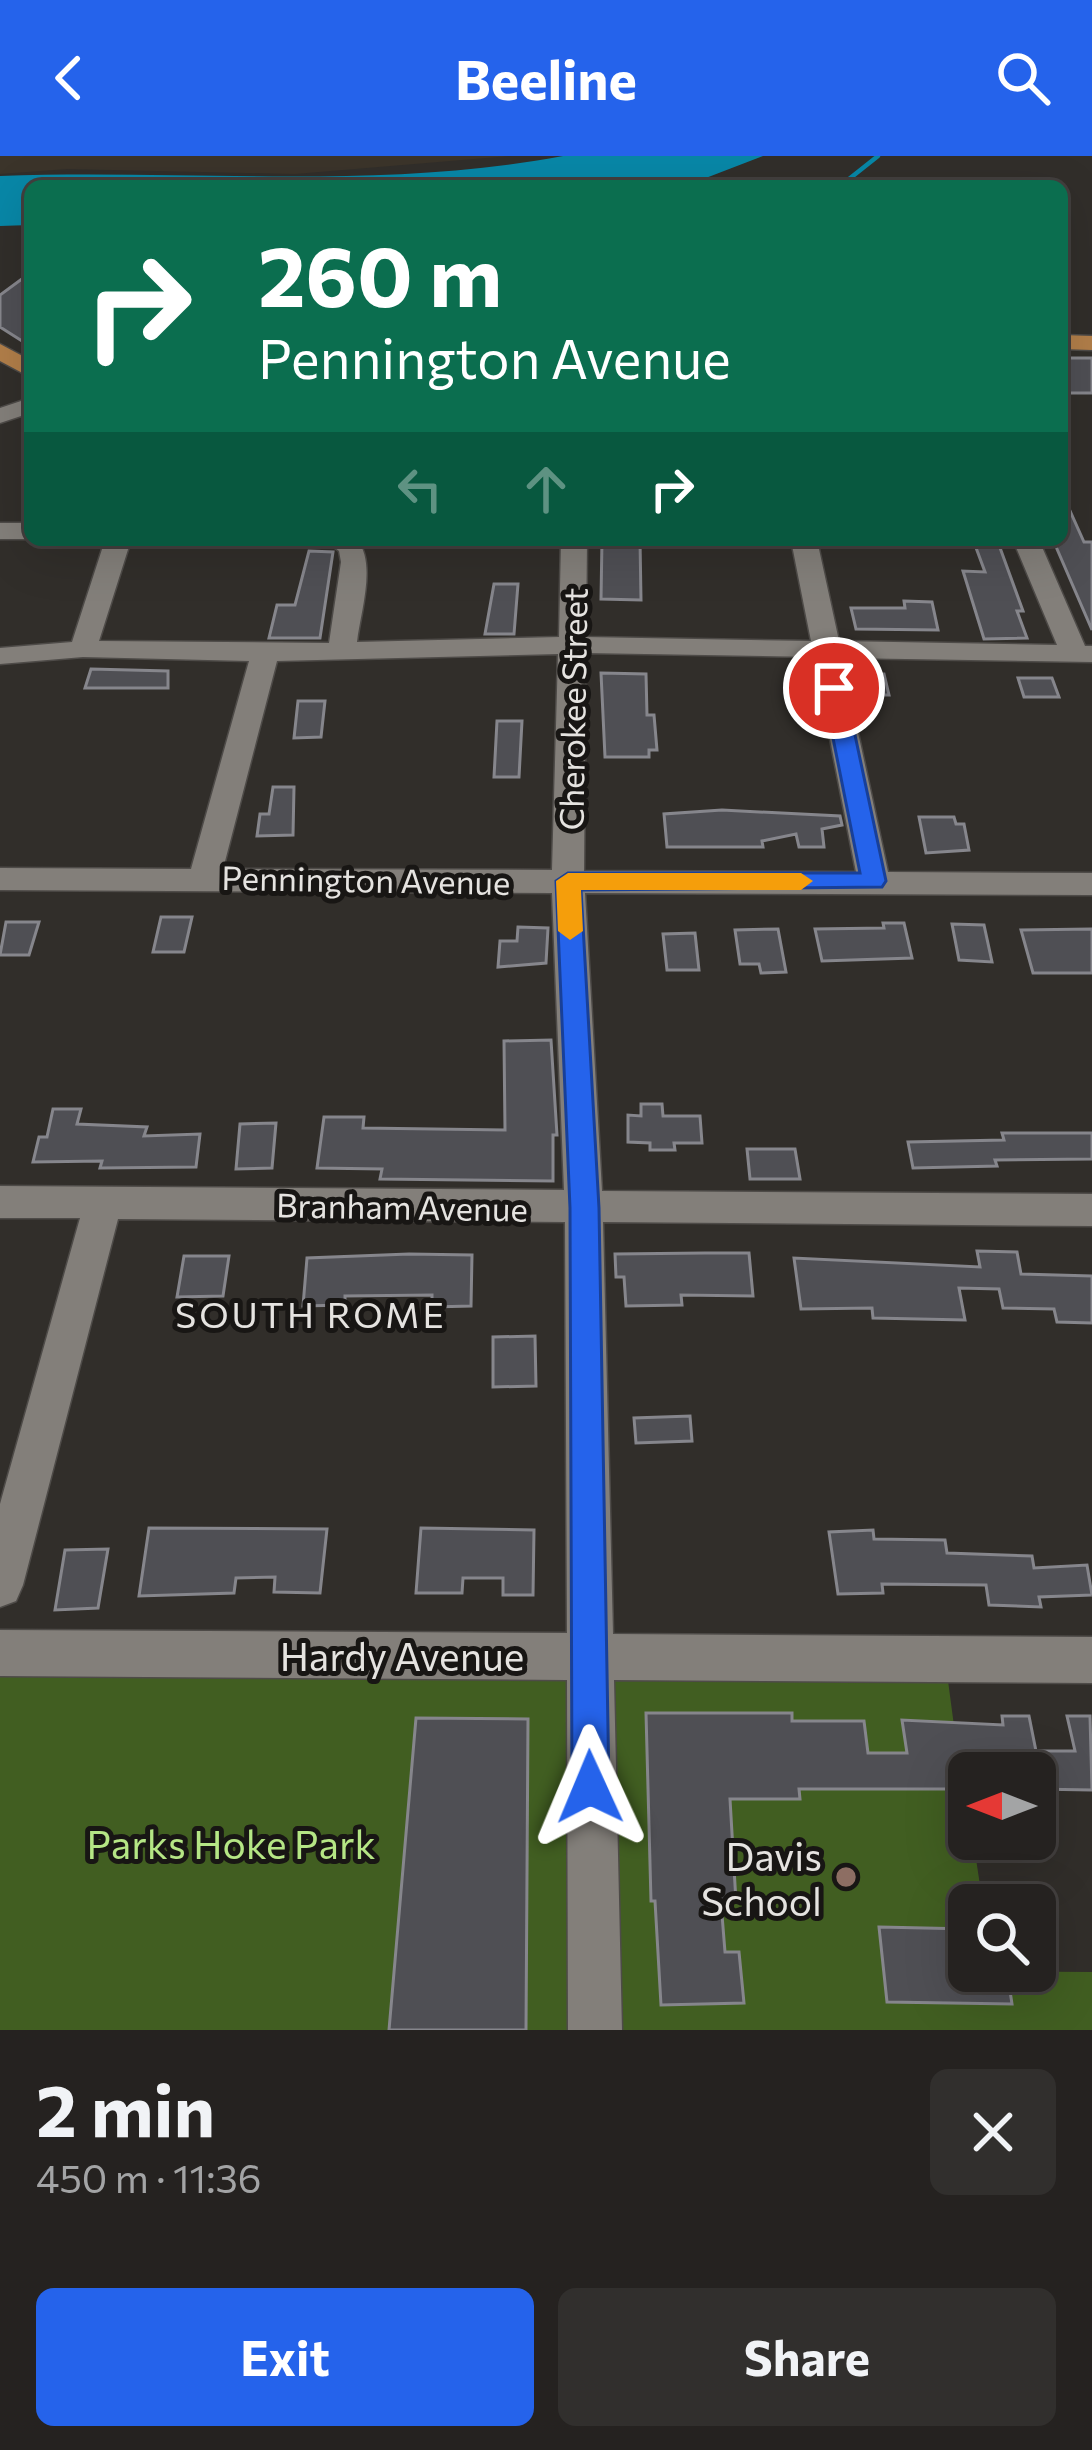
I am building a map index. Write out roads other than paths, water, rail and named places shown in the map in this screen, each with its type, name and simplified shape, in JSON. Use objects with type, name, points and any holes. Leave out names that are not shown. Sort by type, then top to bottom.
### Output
[{"type":"street","points":[[71,650],[115,546]]},
{"type":"street","points":[[342,648],[354,562],[346,546]]},
{"type":"street","name":"Cherokee Street","points":[[574,546],[568,881],[584,1208],[595,2030]]},
{"type":"street","points":[[805,546],[874,881]]},
{"type":"street","points":[[0,656],[71,650],[265,653],[574,645],[1083,654],[1029,546]]},
{"type":"street","points":[[205,877],[265,653]]},
{"type":"street","name":"Pennington Avenue","points":[[0,879],[1092,884]]},
{"type":"street","name":"Branham Avenue","points":[[0,1202],[1092,1210]]},
{"type":"street","points":[[0,1585],[104,1203]]},
{"type":"street","name":"Hardy Avenue","points":[[0,1653],[1092,1660]]},
{"type":"water","points":[[563,156],[763,156],[701,180],[24,180],[24,225],[0,226],[0,176],[353,176],[493,167]]},
{"type":"waterway","points":[[848,180],[878,156]]},
{"type":"place","name":"Davis School","points":[[846,1877]]},
{"type":"district","name":"SOUTH ROME","points":[[311,1313]]},
{"type":"park label","name":"Parks Hoke Park","points":[[231,1843]]}]
